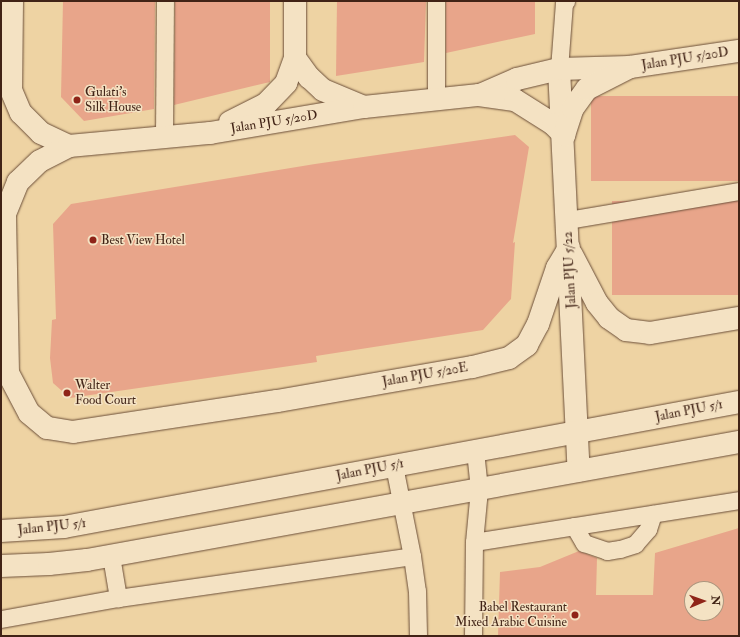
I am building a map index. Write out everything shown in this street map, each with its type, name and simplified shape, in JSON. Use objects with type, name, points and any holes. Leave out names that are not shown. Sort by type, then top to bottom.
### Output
[{"type":"street","points":[[12,1],[11,90],[21,113],[41,133],[69,146]]},
{"type":"street","points":[[210,133],[266,104],[286,84],[295,58],[295,1]]},
{"type":"street","name":"Jalan PJU 5/20D","points":[[479,95],[517,79],[560,69],[630,67],[739,51]]},
{"type":"street","points":[[295,58],[309,78],[323,90],[364,107]]},
{"type":"street","name":"Jalan PJU 5/20D","points":[[69,146],[210,133],[364,107],[479,95],[515,100],[553,124],[564,135],[573,108],[587,89],[630,67]]},
{"type":"street","name":"Jalan PJU 5/22","points":[[560,69],[579,471]]},
{"type":"street","name":"Jalan PJU 5/20E","points":[[69,146],[40,161],[18,182],[5,214],[8,373],[17,393],[29,413],[47,428],[73,432],[277,401],[472,367],[509,358],[527,346],[538,324],[558,268],[569,248]]},
{"type":"street","points":[[569,248],[597,303],[609,318],[626,330],[650,333],[739,318]]},
{"type":"street","name":"Jalan PJU 5/1","points":[[1,531],[64,528],[739,402]]},
{"type":"street","points":[[1,566],[49,564],[111,556],[739,442]]},
{"type":"lane","points":[[164,137],[165,1]]},
{"type":"lane","points":[[436,1],[436,100]]},
{"type":"lane","points":[[560,69],[564,3],[566,1]]},
{"type":"lane","points":[[568,220],[739,191]]},
{"type":"lane","points":[[473,636],[474,542],[479,489],[475,451]]},
{"type":"lane","points":[[394,466],[412,556],[417,591],[418,636]]},
{"type":"lane","points":[[474,542],[739,500]]},
{"type":"lane","points":[[574,526],[584,543],[607,551],[620,549],[635,544],[648,529],[653,514]]},
{"type":"lane","points":[[111,556],[118,598]]},
{"type":"lane","points":[[1,619],[118,598],[412,556]]},
{"type":"building","points":[[63,1],[155,1],[154,109],[84,121],[61,97]]},
{"type":"building","points":[[175,1],[270,1],[270,82],[174,105]]},
{"type":"building","points":[[337,1],[426,1],[424,62],[336,76]]},
{"type":"building","points":[[446,1],[535,1],[535,34],[446,53]]},
{"type":"building","points":[[591,96],[739,96],[739,181],[591,181]]},
{"type":"building","points":[[515,135],[529,147],[513,243],[515,242],[511,299],[483,330],[316,356],[317,362],[70,398],[53,383],[50,358],[52,320],[56,319],[53,224],[71,204],[315,164]]},
{"type":"building","points":[[612,201],[739,201],[739,295],[612,295]]},
{"type":"building","points":[[739,528],[739,636],[498,636],[500,572],[540,567],[579,551],[597,558],[596,595],[653,595],[655,553]]},
{"type":"place","name":"Gulati's Silk House","points":[[77,100]]},
{"type":"place","name":"Best View Hotel","points":[[93,240]]},
{"type":"place","name":"Walter Food Court","points":[[67,393]]},
{"type":"place","name":"Babel Restaurant Mixed Arabic Cuisine","points":[[575,615]]}]
